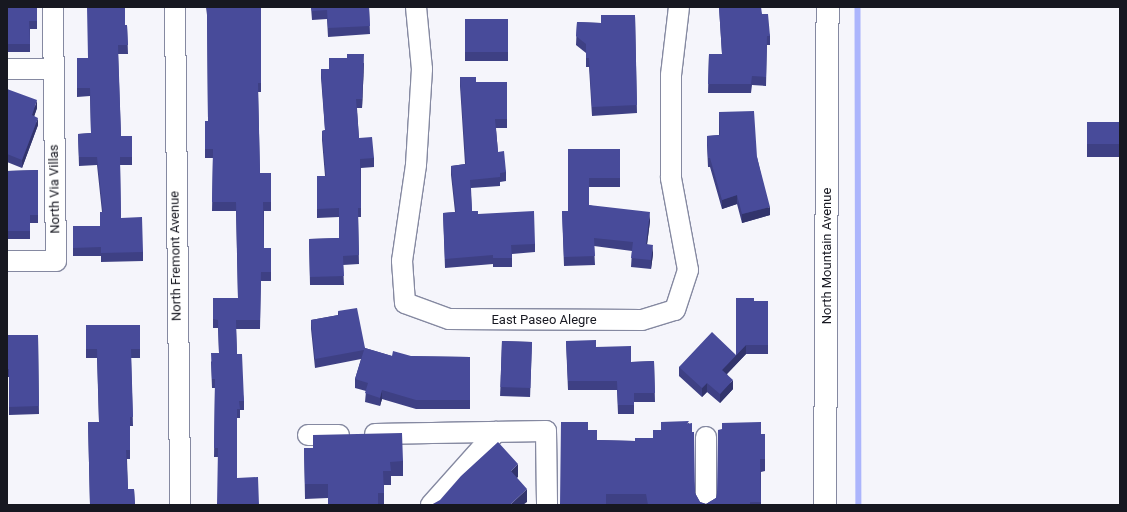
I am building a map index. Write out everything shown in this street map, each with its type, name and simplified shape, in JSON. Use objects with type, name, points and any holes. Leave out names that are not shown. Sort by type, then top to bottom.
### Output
[{"type":"street","name":"North Via Villas","points":[[7,261],[56,261],[53,7]]},
{"type":"street","name":"North Fremont Avenue","points":[[175,7],[180,505]]},
{"type":"street","name":"East Paseo Alegre","points":[[416,7],[422,69],[416,165],[402,261],[405,303],[449,319],[634,320],[675,310],[688,270],[671,178],[671,75],[679,7]]},
{"type":"street","name":"North Mountain Avenue","points":[[825,505],[828,7]]},
{"type":"street","points":[[7,69],[54,69]]},
{"type":"street","points":[[308,435],[546,431],[548,505]]},
{"type":"street","points":[[431,505],[496,432]]},
{"type":"street","points":[[706,437],[706,505]]},
{"type":"building","points":[[7,7],[37,7],[37,21],[29,21],[30,44],[7,44]]},
{"type":"building","points":[[87,7],[125,7],[125,25],[127,25],[128,45],[118,45],[121,136],[132,136],[132,157],[120,157],[121,218],[142,217],[143,252],[101,253],[101,247],[73,248],[73,226],[100,226],[100,212],[103,212],[97,157],[79,157],[78,134],[91,133],[90,88],[77,88],[77,58],[88,58]]},
{"type":"building","points":[[207,7],[261,7],[261,83],[258,83],[260,173],[271,173],[271,202],[263,202],[264,248],[271,248],[271,272],[261,272],[260,320],[236,320],[237,354],[242,354],[244,401],[239,401],[240,409],[237,409],[237,478],[258,477],[259,505],[217,505],[218,448],[214,448],[215,379],[212,379],[211,353],[219,353],[218,320],[213,319],[213,298],[238,298],[236,202],[212,202],[213,149],[205,149],[205,121],[208,121]]},
{"type":"building","points":[[311,7],[369,7],[370,26],[328,28],[327,10],[312,11]]},
{"type":"building","points":[[719,7],[761,7],[762,14],[768,14],[770,36],[767,36],[766,77],[752,76],[751,84],[708,84],[709,54],[722,54]]},
{"type":"building","points":[[601,15],[635,15],[637,105],[592,107],[589,58],[586,58],[586,44],[576,36],[577,22],[601,23]]},
{"type":"building","points":[[465,19],[508,19],[508,52],[465,52]]},
{"type":"building","points":[[347,54],[364,54],[362,99],[356,99],[359,138],[372,137],[374,158],[360,159],[361,208],[358,208],[359,255],[343,256],[344,276],[310,277],[309,239],[339,238],[339,208],[317,209],[317,176],[326,176],[322,131],[325,130],[321,69],[329,69],[329,58],[347,58]]},
{"type":"building","points":[[460,77],[476,77],[476,82],[507,82],[507,119],[495,119],[498,152],[504,151],[506,172],[500,173],[500,177],[470,180],[472,211],[478,211],[478,214],[534,211],[535,244],[511,245],[512,258],[493,258],[493,255],[445,259],[443,213],[456,212],[451,166],[466,164]]},
{"type":"building","points":[[7,89],[37,100],[32,115],[38,118],[22,160],[7,154]]},
{"type":"building","points":[[754,111],[757,157],[770,207],[742,214],[737,195],[722,200],[710,158],[708,158],[707,136],[720,135],[719,112]]},
{"type":"building","points":[[1087,122],[1120,122],[1120,144],[1087,144]]},
{"type":"building","points":[[568,149],[620,149],[620,178],[589,178],[589,205],[650,212],[646,244],[653,245],[651,260],[631,258],[633,242],[594,238],[595,256],[564,257],[562,211],[568,211]]},
{"type":"building","points":[[38,170],[38,215],[30,215],[30,231],[7,231],[7,171]]},
{"type":"building","points":[[736,298],[754,298],[754,301],[768,301],[768,345],[746,345],[722,370],[733,380],[720,394],[707,383],[702,388],[679,367],[712,332],[736,355]]},
{"type":"building","points":[[357,308],[365,348],[392,356],[393,351],[411,356],[470,357],[470,400],[416,400],[382,390],[380,398],[365,393],[368,383],[355,379],[364,350],[315,359],[311,320],[339,315],[338,311]]},
{"type":"building","points":[[86,325],[140,325],[140,349],[131,349],[133,417],[130,417],[130,450],[126,450],[128,489],[134,489],[135,505],[90,505],[88,422],[99,422],[97,349],[86,349]]},
{"type":"building","points":[[7,335],[38,335],[39,406],[9,407]]},
{"type":"building","points":[[596,340],[596,347],[631,346],[631,362],[654,361],[655,393],[634,393],[634,405],[618,405],[617,381],[568,381],[566,341]]},
{"type":"building","points":[[502,341],[532,342],[530,388],[500,387]]},
{"type":"building","points":[[689,421],[687,424],[692,423],[692,432],[694,432],[695,493],[700,502],[706,504],[716,498],[717,493],[718,430],[722,429],[722,423],[761,422],[761,434],[765,434],[765,459],[760,459],[761,502],[750,502],[750,505],[648,505],[646,494],[606,494],[606,505],[560,505],[561,422],[588,422],[588,430],[597,430],[597,440],[635,441],[635,438],[653,438],[653,430],[661,430],[661,422]]},
{"type":"building","points":[[402,433],[403,461],[390,462],[391,471],[383,471],[384,493],[378,493],[378,505],[328,505],[328,484],[305,484],[304,448],[313,448],[313,435]]},
{"type":"building","points":[[498,442],[518,464],[511,471],[527,489],[510,505],[431,505],[440,500],[461,476]]},
{"type":"waterway","points":[[858,7],[859,505]]}]
